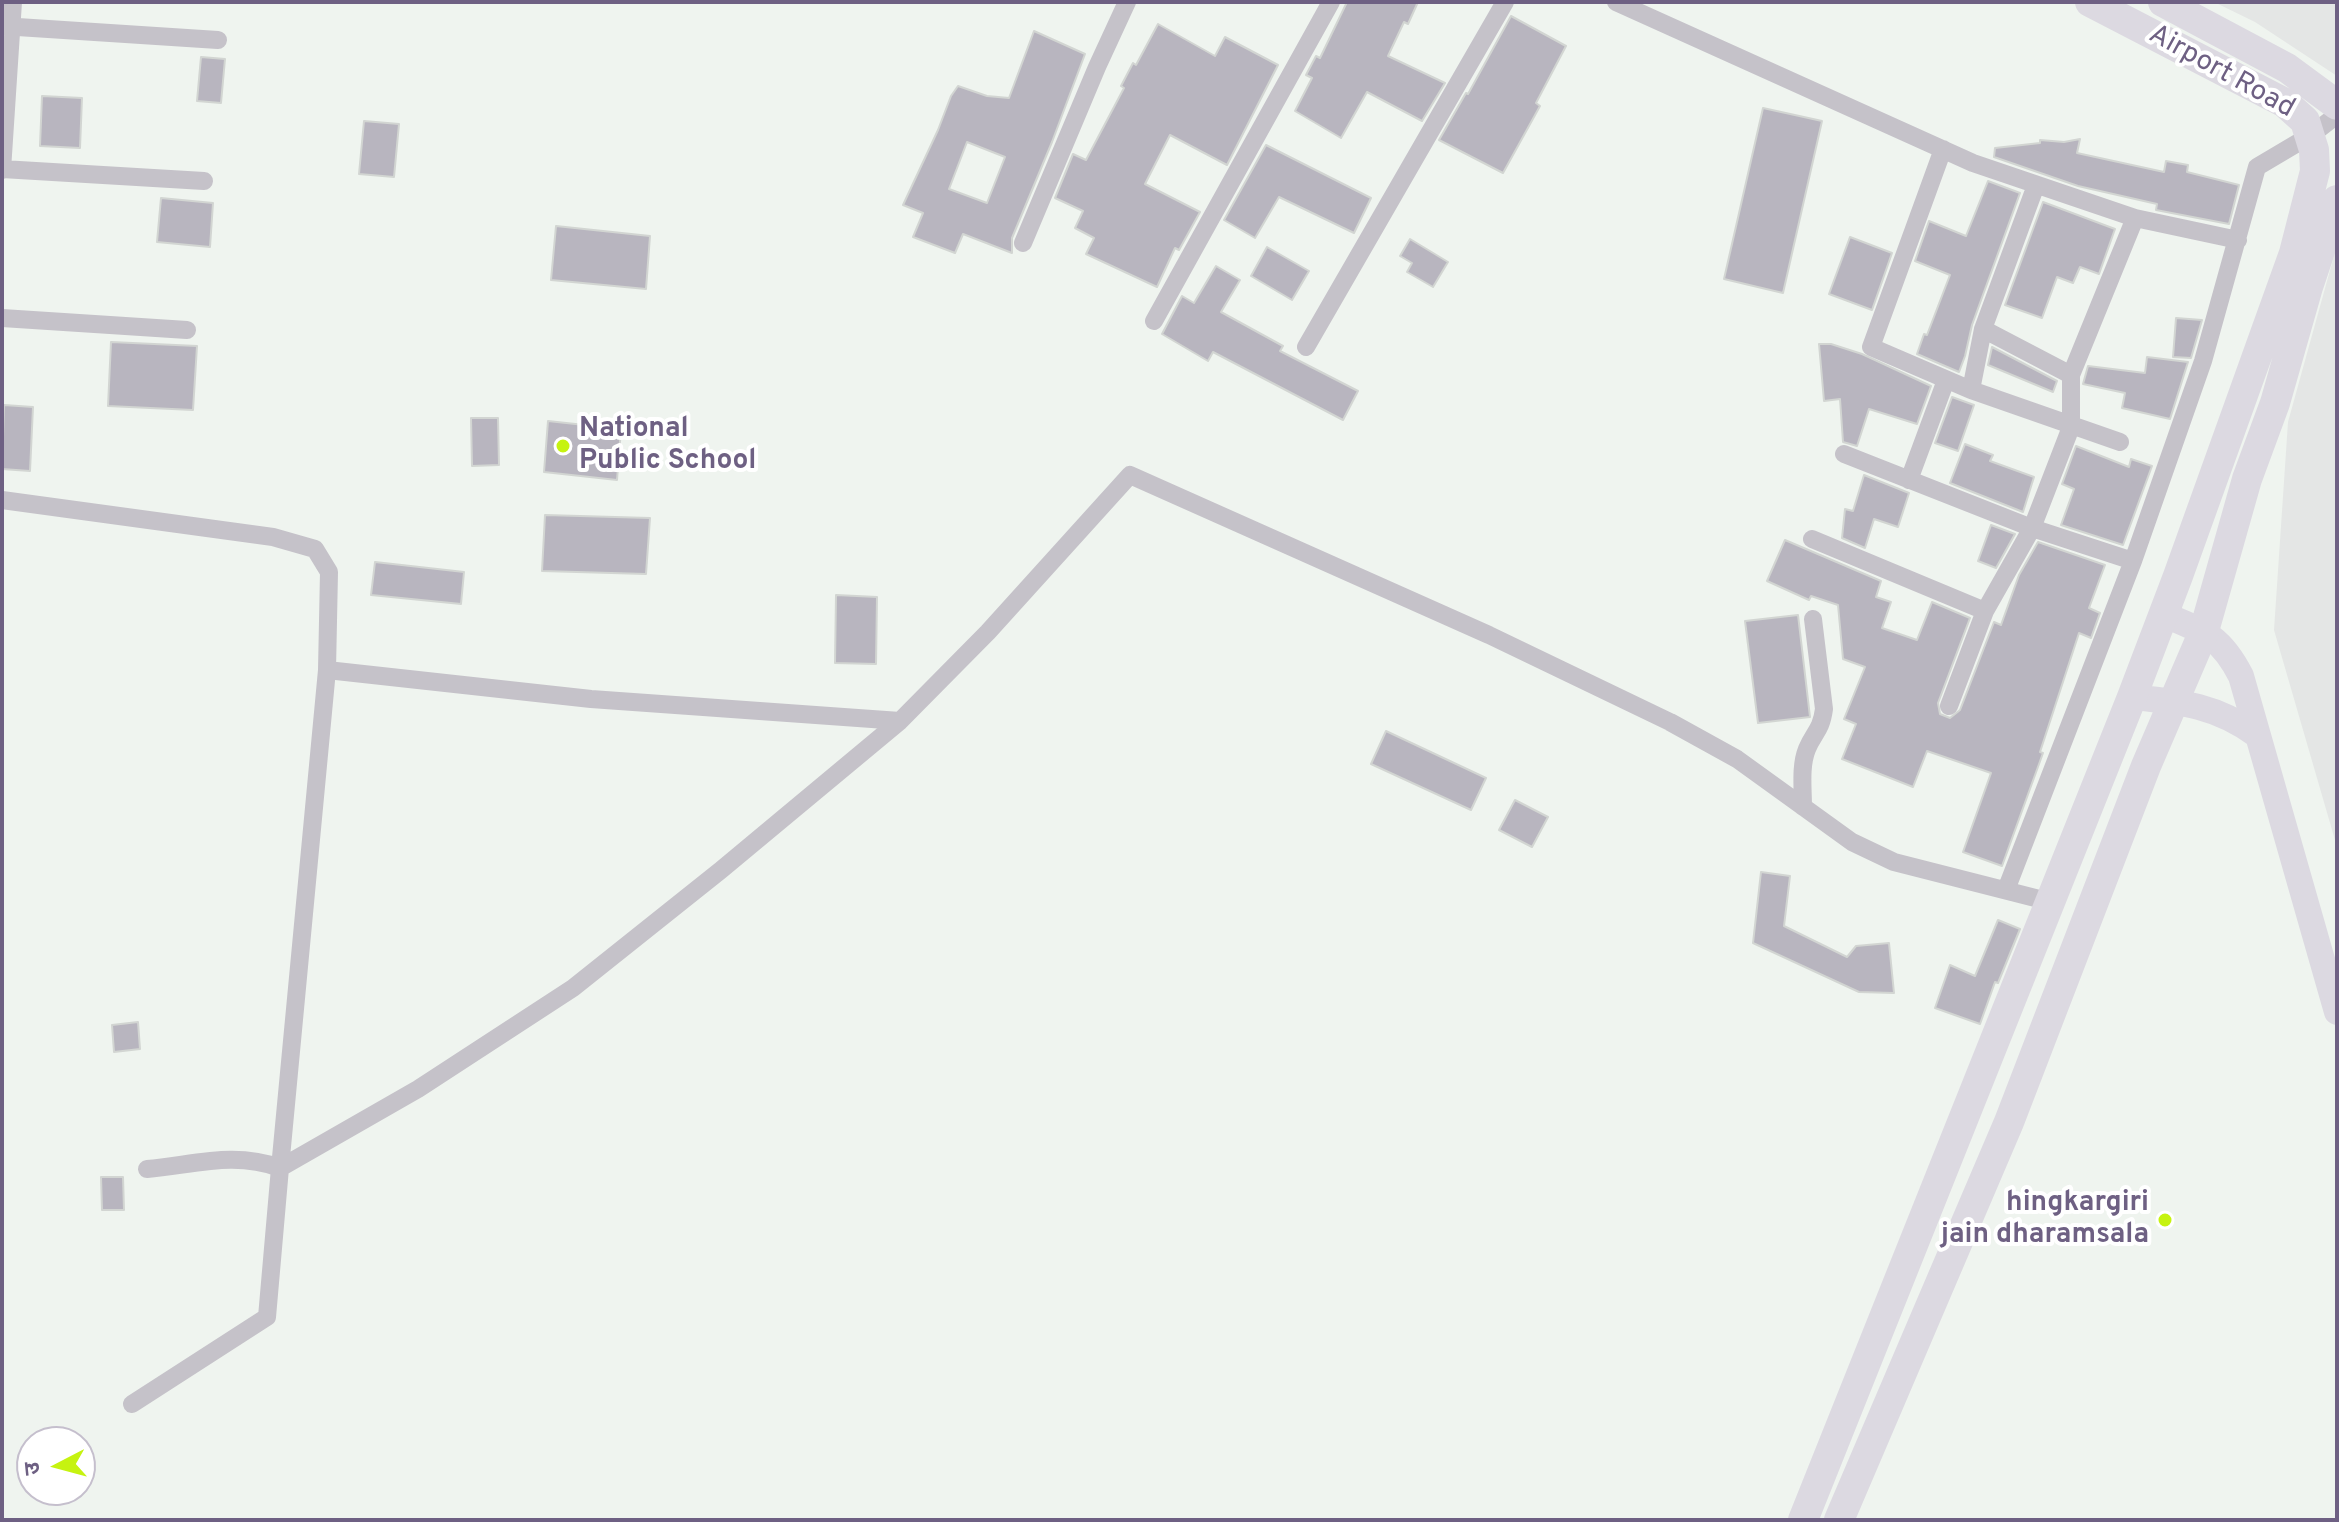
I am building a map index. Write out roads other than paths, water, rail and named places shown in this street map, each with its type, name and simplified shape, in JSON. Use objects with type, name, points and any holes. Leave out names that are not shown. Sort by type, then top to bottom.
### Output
[{"type":"main road","name":"Airport Road","points":[[2090,2],[2285,103],[2305,121],[2311,135],[2315,171],[2294,253],[2296,284]]},
{"type":"main road","name":"Airport Road","points":[[2163,2],[2287,68],[2337,105]]},
{"type":"main road","points":[[1803,1520],[2051,902],[2162,614],[2296,284],[2337,200]]},
{"type":"main road","points":[[1839,1520],[2009,1122],[2090,919],[2146,766],[2204,631],[2247,479],[2275,403],[2296,284]]},
{"type":"main road","points":[[2162,614],[2204,631],[2225,648],[2241,676],[2337,1012]]},
{"type":"main road","points":[[2132,697],[2174,701],[2216,711],[2234,718],[2257,735]]},
{"type":"street","points":[[13,2],[7,26],[2,170],[204,181]]},
{"type":"street","points":[[1023,243],[1127,2]]},
{"type":"street","points":[[1154,321],[1331,2]]},
{"type":"street","points":[[1306,347],[1505,2]]},
{"type":"street","points":[[1616,2],[1973,163],[2135,218],[2238,240]]},
{"type":"street","points":[[7,26],[218,40]]},
{"type":"street","points":[[2006,890],[2133,561],[2203,361],[2257,167],[2311,135],[2337,115]]},
{"type":"street","points":[[1943,149],[1871,347],[1971,390],[2120,442]]},
{"type":"street","points":[[1971,390],[1983,329],[2036,185]]},
{"type":"street","points":[[1949,706],[1985,611],[2032,528],[2071,427],[2071,375],[2135,218]]},
{"type":"street","points":[[2,318],[187,330]]},
{"type":"street","points":[[1983,329],[2071,375]]},
{"type":"street","points":[[1909,480],[1946,380]]},
{"type":"street","points":[[1844,454],[2032,528],[2133,561]]},
{"type":"street","points":[[280,1168],[418,1089],[573,988],[757,841],[900,721],[988,632],[1130,475],[1489,635],[1670,722],[1737,759],[1852,842],[1894,862],[2051,902]]},
{"type":"street","points":[[2,500],[273,537],[315,549],[329,572],[327,670],[267,1317],[132,1404]]},
{"type":"street","points":[[1812,539],[1985,611]]},
{"type":"street","points":[[1803,807],[1804,763],[1807,749],[1822,723],[1824,709],[1813,619]]},
{"type":"street","points":[[327,670],[591,699],[900,721]]},
{"type":"street","points":[[147,1169],[233,1157],[266,1162],[280,1168]]},
{"type":"place","name":"National Public School","points":[[563,446]]},
{"type":"place","name":"hingkargiri jain dharamsala","points":[[2165,1220]]}]
